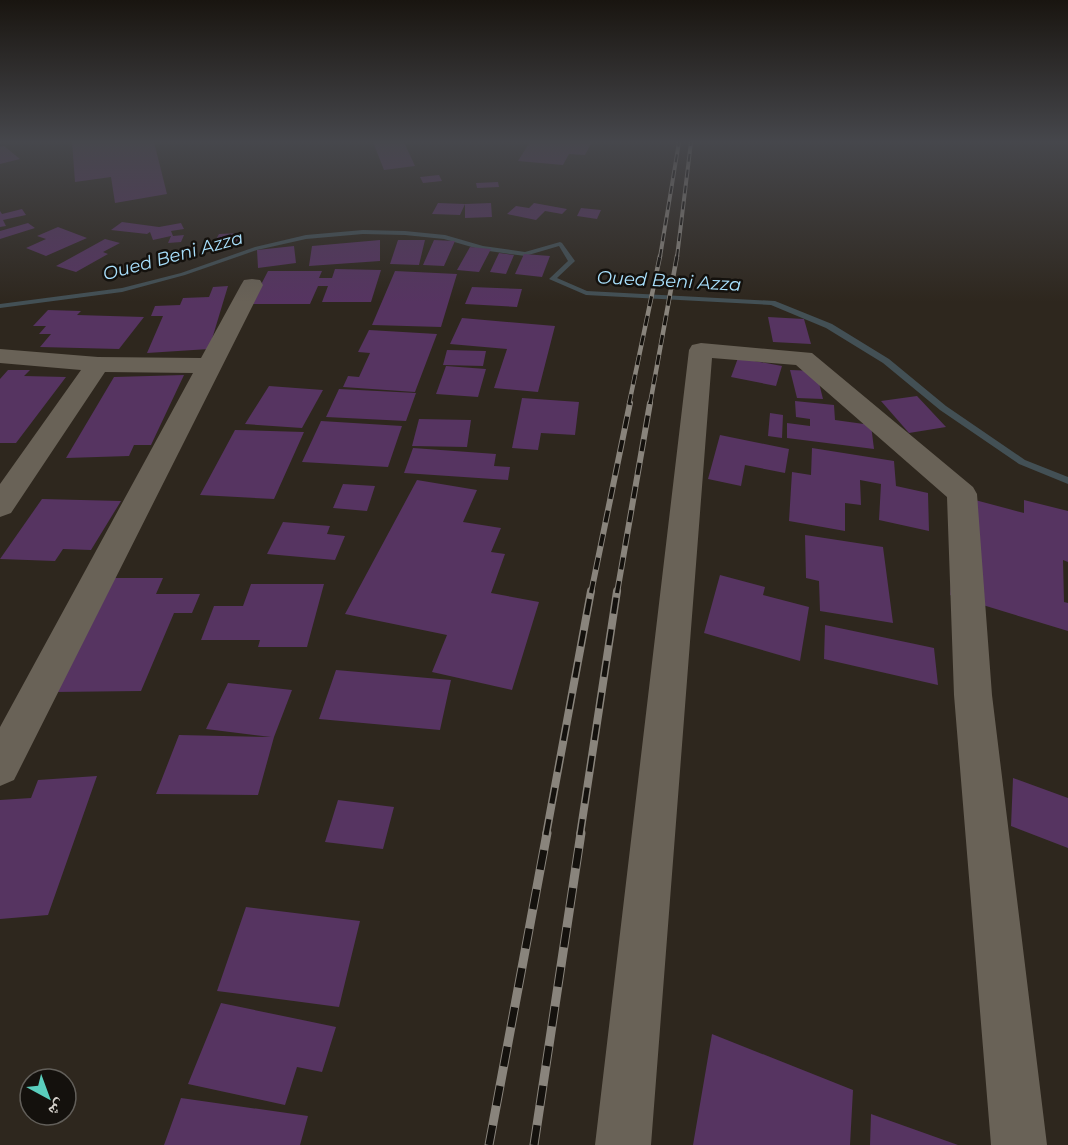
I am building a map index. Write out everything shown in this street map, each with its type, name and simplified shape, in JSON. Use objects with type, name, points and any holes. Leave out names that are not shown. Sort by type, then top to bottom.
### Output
[{"type":"street","points":[[0,767],[252,285]]},
{"type":"street","points":[[623,1145],[701,350],[803,358],[962,494],[973,695],[1018,1145]]},
{"type":"street","points":[[0,356],[98,364],[209,366]]},
{"type":"street","points":[[0,506],[98,364]]},
{"type":"building","points":[[114,195],[159,195],[115,203]]},
{"type":"building","points":[[438,203],[465,204],[460,215],[432,214]]},
{"type":"building","points":[[491,203],[492,217],[465,218],[465,204]]},
{"type":"building","points":[[534,203],[567,209],[562,214],[545,211],[536,220],[507,214],[516,206],[529,208]]},
{"type":"building","points":[[581,208],[601,210],[597,219],[577,216]]},
{"type":"building","points":[[22,209],[26,215],[3,220],[6,226],[0,227],[0,211],[2,214]]},
{"type":"building","points":[[122,222],[159,227],[181,223],[184,229],[171,231],[173,236],[184,235],[181,242],[168,243],[171,236],[153,240],[150,232],[147,234],[111,230]]},
{"type":"building","points":[[28,223],[35,228],[0,239],[0,231]]},
{"type":"building","points":[[58,227],[87,238],[46,256],[26,248],[46,239],[37,236]]},
{"type":"building","points":[[242,233],[235,246],[219,246],[221,243],[214,243],[219,234]]},
{"type":"building","points":[[105,239],[120,243],[103,252],[108,254],[76,272],[56,266]]},
{"type":"building","points":[[380,240],[380,261],[309,266],[312,246]]},
{"type":"building","points":[[398,240],[425,240],[419,265],[390,264]]},
{"type":"building","points":[[434,240],[455,241],[444,266],[423,265]]},
{"type":"building","points":[[294,246],[296,263],[258,268],[257,250]]},
{"type":"building","points":[[470,247],[491,249],[479,272],[457,270]]},
{"type":"building","points":[[499,253],[514,255],[506,274],[490,272]]},
{"type":"building","points":[[524,254],[550,256],[542,277],[515,274]]},
{"type":"building","points":[[335,269],[381,270],[371,302],[322,302],[328,286],[318,286],[310,304],[251,304],[268,271],[322,271],[319,278],[332,278]]},
{"type":"building","points":[[395,271],[457,274],[441,327],[372,325]]},
{"type":"building","points":[[228,286],[209,349],[147,353],[163,316],[151,316],[155,306],[180,305],[183,298],[209,297],[213,287]]},
{"type":"building","points":[[472,287],[522,289],[517,307],[465,304]]},
{"type":"building","points":[[48,310],[81,311],[77,315],[144,317],[119,349],[40,347],[51,334],[39,334],[46,326],[33,326]]},
{"type":"building","points":[[768,317],[804,319],[811,344],[773,342]]},
{"type":"building","points":[[462,318],[555,326],[538,392],[494,388],[507,349],[450,344]]},
{"type":"building","points":[[369,330],[437,334],[415,392],[343,387],[348,376],[359,377],[370,353],[358,352]]},
{"type":"building","points":[[447,350],[486,351],[483,366],[443,365]]},
{"type":"building","points":[[738,358],[782,366],[776,386],[731,377]]},
{"type":"building","points":[[446,366],[486,369],[478,397],[436,394]]},
{"type":"building","points":[[8,370],[30,370],[24,376],[66,377],[16,443],[0,443],[0,379]]},
{"type":"building","points":[[790,370],[816,371],[823,399],[797,398]]},
{"type":"building","points":[[184,375],[151,445],[134,445],[129,456],[66,458],[114,377]]},
{"type":"building","points":[[269,386],[323,390],[302,428],[245,424]]},
{"type":"building","points":[[339,389],[416,393],[406,421],[326,417]]},
{"type":"building","points":[[917,396],[946,427],[909,433],[881,401]]},
{"type":"building","points":[[522,398],[579,402],[575,435],[541,433],[538,450],[512,448]]},
{"type":"building","points":[[795,401],[834,405],[835,420],[871,425],[874,449],[787,438],[787,423],[810,426],[810,419],[796,417]]},
{"type":"building","points":[[770,413],[783,415],[782,438],[768,436]]},
{"type":"building","points":[[419,419],[471,420],[467,447],[412,446]]},
{"type":"building","points":[[321,421],[402,426],[388,467],[302,462]]},
{"type":"building","points":[[235,430],[304,432],[274,499],[200,495]]},
{"type":"building","points":[[720,435],[789,449],[785,473],[745,465],[741,486],[708,479]]},
{"type":"building","points":[[413,448],[496,454],[494,466],[510,467],[508,480],[404,473]]},
{"type":"building","points":[[812,448],[894,461],[896,486],[928,493],[929,531],[879,520],[881,484],[860,480],[861,505],[845,503],[845,531],[789,521],[792,472],[811,475]]},
{"type":"building","points":[[417,480],[477,490],[463,522],[501,528],[491,552],[505,554],[491,593],[539,602],[512,690],[432,672],[447,635],[345,614]]},
{"type":"building","points":[[343,484],[375,486],[367,511],[333,508]]},
{"type":"building","points":[[960,496],[1024,513],[1024,500],[1068,511],[1068,562],[1063,560],[1064,602],[1068,603],[1068,631],[950,595]]},
{"type":"building","points":[[42,499],[121,501],[91,550],[63,549],[55,561],[0,559]]},
{"type":"building","points":[[283,522],[330,526],[327,534],[345,536],[335,560],[267,554]]},
{"type":"building","points":[[805,535],[883,547],[893,623],[820,611],[819,581],[806,578]]},
{"type":"building","points":[[720,575],[765,587],[763,595],[809,607],[800,661],[704,633]]},
{"type":"building","points":[[111,578],[163,578],[156,594],[200,594],[192,613],[174,613],[141,691],[53,692]]},
{"type":"building","points":[[251,584],[324,584],[307,647],[258,647],[260,640],[201,640],[214,606],[243,606]]},
{"type":"building","points":[[825,625],[934,648],[938,685],[824,659]]},
{"type":"building","points":[[336,670],[451,680],[440,730],[319,719]]},
{"type":"building","points":[[228,683],[292,690],[274,737],[258,795],[156,794],[179,735],[271,737],[206,729]]},
{"type":"building","points":[[97,776],[48,915],[0,919],[0,800],[31,798],[38,780]]},
{"type":"building","points":[[1013,778],[1068,798],[1068,848],[1011,826]]},
{"type":"building","points":[[338,800],[394,807],[383,849],[325,842]]},
{"type":"building","points":[[246,907],[360,921],[339,1007],[217,991]]},
{"type":"building","points":[[221,1003],[336,1027],[322,1072],[297,1067],[285,1105],[188,1084]]},
{"type":"building","points":[[712,1034],[853,1090],[850,1145],[693,1145]]},
{"type":"building","points":[[181,1098],[308,1116],[300,1145],[164,1145]]},
{"type":"building","points":[[871,1114],[958,1145],[870,1145]]},
{"type":"waterway","name":"Oued Beni Azza","points":[[0,306],[122,290],[183,274],[255,249],[306,237],[363,232],[405,233],[445,237],[482,248],[525,254],[560,244],[572,261],[552,279],[586,293],[772,303],[829,326],[886,361],[943,408],[1022,462],[1068,481]]},
{"type":"railway","points":[[660,257],[670,195]]},
{"type":"railway","points":[[677,257],[684,195]]},
{"type":"railway","points":[[629,404],[660,256]]},
{"type":"railway","points":[[650,404],[677,256]]},
{"type":"railway","points":[[591,593],[630,403]]},
{"type":"railway","points":[[617,593],[650,403]]},
{"type":"railway","points":[[546,835],[591,591]]},
{"type":"railway","points":[[580,835],[617,591]]},
{"type":"railway","points":[[489,1145],[547,833]]},
{"type":"railway","points":[[534,1145],[581,833]]}]
